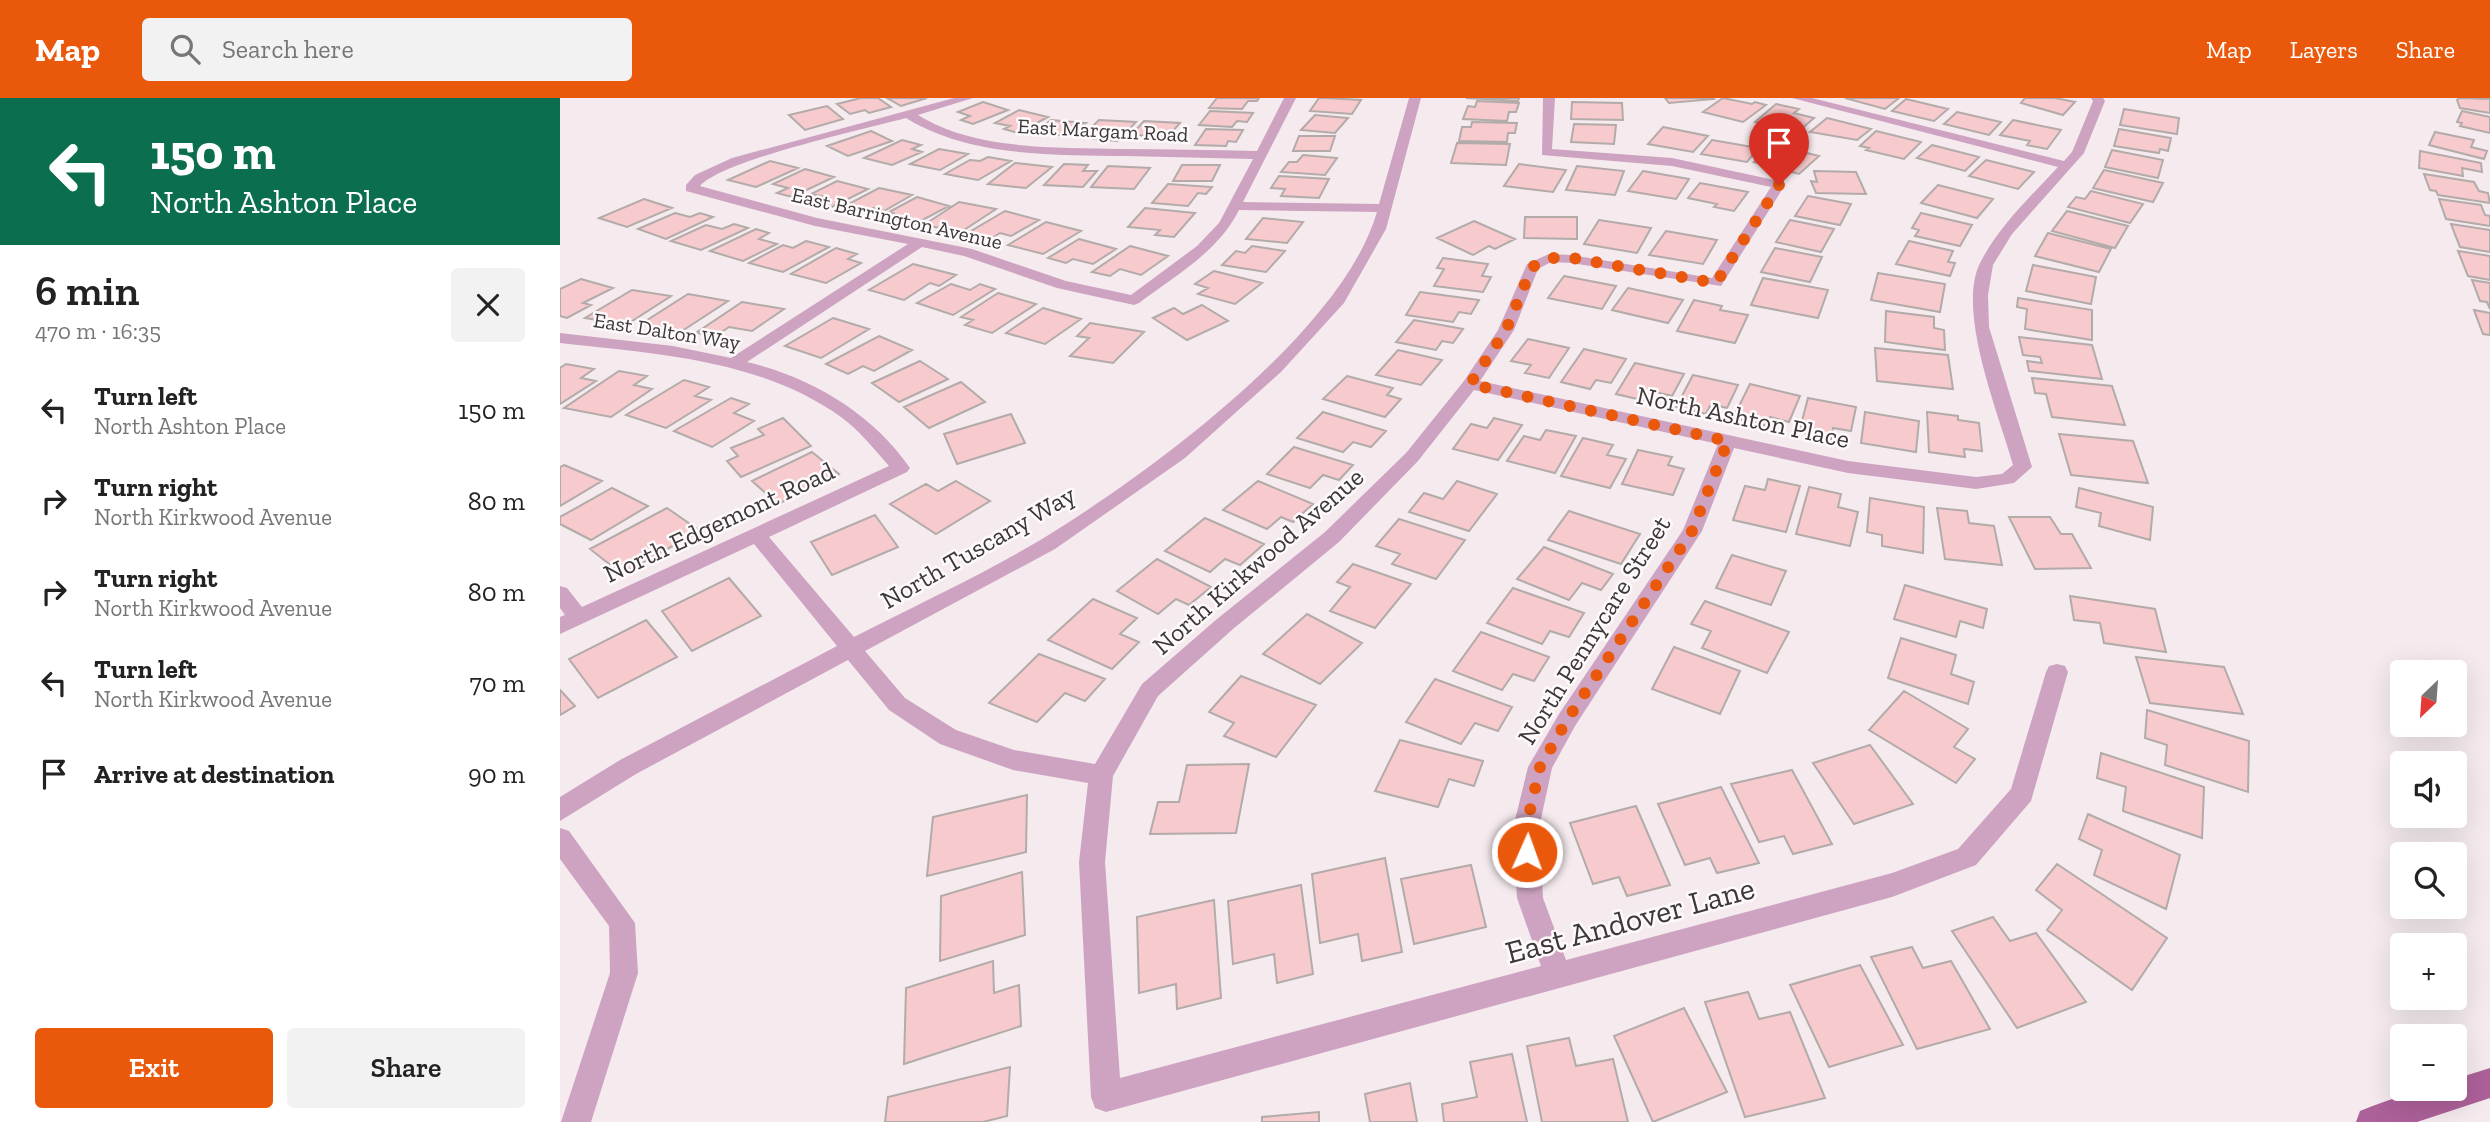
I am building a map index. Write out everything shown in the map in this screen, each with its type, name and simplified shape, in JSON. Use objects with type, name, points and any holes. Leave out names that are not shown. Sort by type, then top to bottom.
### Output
[{"type":"main road","points":[[2371,1122],[2490,1083]]},
{"type":"street","points":[[908,114],[967,98]]},
{"type":"street","points":[[1290,98],[1234,206],[1385,208]]},
{"type":"street","name":"North Tuscany Way","points":[[560,810],[628,767],[1048,544],[1179,454],[1275,369],[1339,300],[1379,229],[1415,98]]},
{"type":"street","name":"North Kirkwood Avenue","points":[[1106,1097],[1092,862],[1101,775],[1150,690],[1225,624],[1332,537],[1412,457],[1470,384],[1506,330],[1532,267],[1549,258],[1572,258],[1716,283],[1779,185],[1672,162],[1546,152],[1549,98]]},
{"type":"street","points":[[1798,98],[2068,166],[2083,140],[2099,102],[2096,98]]},
{"type":"street","name":"East Margam Road","points":[[908,114],[923,126],[939,132],[1059,152],[1260,156]]},
{"type":"street","name":"East Barrington Avenue","points":[[908,114],[736,161],[700,178],[691,188],[815,222],[967,252],[1062,285],[1134,300],[1202,249],[1225,226],[1234,206]]},
{"type":"street","name":"North Ashton Place","points":[[1470,384],[1848,467],[1976,482],[2007,479],[2023,467],[1981,327],[1980,295],[1986,265],[2006,232],[2068,166]]},
{"type":"street","points":[[734,363],[921,242]]},
{"type":"street","name":"East Dalton Way","points":[[560,338],[718,358],[775,375],[848,415],[901,468]]},
{"type":"street","name":"North Pennycare Street","points":[[1558,975],[1530,898],[1526,828],[1540,767],[1567,720],[1692,531],[1728,441]]},
{"type":"street","name":"North Edgemont Road","points":[[569,621],[901,468]]},
{"type":"street","points":[[756,534],[897,704],[948,737],[1013,760],[1101,775]]},
{"type":"street","points":[[560,593],[569,621]]},
{"type":"street","name":"East Andover Lane","points":[[1106,1097],[1892,886],[1967,857],[2022,794],[2057,672]]},
{"type":"street","points":[[560,839],[622,923],[624,973],[576,1122]]},
{"type":"building","points":[[861,98],[878,98],[891,107],[869,113],[865,110],[850,114],[837,104]]},
{"type":"building","points":[[887,98],[927,98],[901,106]]},
{"type":"building","points":[[1217,98],[1259,98],[1257,101],[1248,101],[1242,109],[1209,108]]},
{"type":"building","points":[[1319,98],[1361,100],[1352,114],[1310,111]]},
{"type":"building","points":[[1466,98],[1519,98],[1518,101]]},
{"type":"building","points":[[1665,98],[1713,98],[1714,99],[1669,103]]},
{"type":"building","points":[[1723,98],[1766,105],[1743,122],[1703,112]]},
{"type":"building","points":[[1845,98],[1899,98],[1885,109]]},
{"type":"building","points":[[2025,98],[2055,98],[2075,102],[2063,115],[2021,103]]},
{"type":"building","points":[[1906,99],[1948,109],[1934,121],[1892,111]]},
{"type":"building","points":[[2490,99],[2490,113],[2460,108],[2457,100]]},
{"type":"building","points":[[1477,101],[1519,103],[1516,112],[1509,112],[1507,121],[1463,119],[1468,106],[1475,107]]},
{"type":"building","points":[[983,102],[1008,110],[973,124],[961,120],[970,116],[958,112]]},
{"type":"building","points":[[1572,102],[1622,103],[1623,120],[1571,119]]},
{"type":"building","points":[[1776,104],[1799,109],[1794,113],[1814,118],[1798,132],[1755,122]]},
{"type":"building","points":[[827,106],[843,119],[805,130],[789,115]]},
{"type":"building","points":[[2124,109],[2179,118],[2177,134],[2120,125]]},
{"type":"building","points":[[1019,110],[1048,117],[1018,133],[1004,129],[1010,126],[995,123]]},
{"type":"building","points":[[1210,111],[1253,113],[1247,122],[1237,121],[1232,127],[1199,125]]},
{"type":"building","points":[[2462,111],[2490,117],[2490,133],[2460,126],[2462,123],[2457,122]]},
{"type":"building","points":[[1957,112],[2001,122],[1989,135],[1944,124]]},
{"type":"building","points":[[1315,115],[1348,118],[1335,133],[1301,130]]},
{"type":"building","points":[[1827,118],[1871,129],[1857,140],[1810,132]]},
{"type":"building","points":[[1051,120],[1086,123],[1070,136],[1034,133]]},
{"type":"building","points":[[1099,120],[1136,122],[1118,141],[1094,139],[1098,135],[1085,134]]},
{"type":"building","points":[[2013,120],[2061,130],[2047,149],[2027,145],[2030,141],[2000,135]]},
{"type":"building","points":[[1144,121],[1180,123],[1165,140],[1131,135]]},
{"type":"building","points":[[1472,122],[1517,123],[1515,133],[1508,133],[1507,142],[1459,141],[1462,127],[1471,127]]},
{"type":"building","points":[[1574,124],[1616,125],[1614,144],[1571,142]]},
{"type":"building","points":[[1663,127],[1708,136],[1693,152],[1648,144]]},
{"type":"building","points":[[1206,129],[1243,130],[1236,142],[1228,141],[1226,146],[1195,145]]},
{"type":"building","points":[[2119,129],[2171,138],[2168,151],[2160,149],[2159,153],[2114,146]]},
{"type":"building","points":[[871,131],[892,141],[848,156],[827,146]]},
{"type":"building","points":[[1876,131],[1921,142],[1904,159],[1866,150],[1869,148],[1860,146]]},
{"type":"building","points":[[2435,132],[2474,140],[2471,147],[2487,151],[2484,159],[2429,145]]},
{"type":"building","points":[[1299,136],[1335,136],[1330,151],[1293,151]]},
{"type":"building","points":[[902,140],[921,145],[912,149],[922,152],[892,165],[864,158]]},
{"type":"building","points":[[1712,140],[1758,148],[1747,162],[1701,154]]},
{"type":"building","points":[[1457,143],[1510,144],[1506,165],[1451,163]]},
{"type":"building","points":[[1775,145],[1819,156],[1799,174],[1754,162]]},
{"type":"building","points":[[1932,145],[1979,157],[1965,171],[1917,158]]},
{"type":"building","points":[[939,149],[968,154],[940,170],[910,164]]},
{"type":"building","points":[[2112,150],[2163,160],[2158,178],[2105,167]]},
{"type":"building","points":[[2420,151],[2481,163],[2482,172],[2462,168],[2463,176],[2419,168]]},
{"type":"building","points":[[1303,155],[1337,158],[1325,175],[1281,172],[1289,162],[1297,162]]},
{"type":"building","points":[[988,157],[1011,161],[978,180],[945,174],[970,160],[980,161]]},
{"type":"building","points":[[1986,160],[2034,172],[2018,189],[1969,176]]},
{"type":"building","points":[[770,161],[798,168],[756,187],[728,180]]},
{"type":"building","points":[[1015,163],[1052,167],[1026,188],[988,184]]},
{"type":"building","points":[[1064,164],[1088,165],[1083,171],[1097,171],[1083,187],[1044,185]]},
{"type":"building","points":[[1519,164],[1566,170],[1553,192],[1504,186]]},
{"type":"building","points":[[1182,165],[1220,165],[1212,181],[1173,181]]},
{"type":"building","points":[[1108,166],[1150,168],[1134,189],[1091,187]]},
{"type":"building","points":[[1577,166],[1624,171],[1615,195],[1566,190]]},
{"type":"building","points":[[805,169],[834,177],[792,197],[777,193],[788,188],[773,184]]},
{"type":"building","points":[[2104,170],[2163,183],[2153,202],[2093,188]]},
{"type":"building","points":[[1643,171],[1689,179],[1676,199],[1628,191]]},
{"type":"building","points":[[1814,171],[1856,172],[1866,194],[1816,193],[1811,181],[1817,182]]},
{"type":"building","points":[[2424,174],[2474,182],[2479,191],[2488,193],[2490,203],[2438,195],[2436,191],[2430,190]]},
{"type":"building","points":[[1279,176],[1329,179],[1319,198],[1281,196],[1285,189],[1271,188]]},
{"type":"building","points":[[837,181],[868,189],[832,207],[815,202],[825,197],[811,194]]},
{"type":"building","points":[[1700,183],[1748,192],[1734,211],[1714,207],[1717,204],[1688,198]]},
{"type":"building","points":[[1168,184],[1212,187],[1206,194],[1198,193],[1188,206],[1152,203]]},
{"type":"building","points":[[1938,185],[1993,199],[1977,218],[1921,203]]},
{"type":"building","points":[[879,188],[912,195],[884,211],[873,208],[862,214],[839,209]]},
{"type":"building","points":[[2091,191],[2143,204],[2130,223],[2068,207],[2076,197],[2085,199]]},
{"type":"building","points":[[1808,196],[1851,204],[1840,225],[1795,216]]},
{"type":"building","points":[[917,197],[949,206],[915,224],[893,218],[899,215],[889,212]]},
{"type":"building","points":[[644,199],[672,208],[627,227],[599,218]]},
{"type":"building","points":[[2439,199],[2481,205],[2485,215],[2490,216],[2490,226],[2446,219]]},
{"type":"building","points":[[959,202],[996,209],[961,232],[924,225]]},
{"type":"building","points":[[1145,208],[1195,213],[1174,237],[1155,235],[1160,230],[1128,227]]},
{"type":"building","points":[[1005,211],[1039,220],[1011,236],[1000,233],[989,240],[966,234]]},
{"type":"building","points":[[2067,211],[2128,226],[2115,248],[2052,231]]},
{"type":"building","points":[[675,213],[690,217],[700,213],[713,217],[666,239],[638,229]]},
{"type":"building","points":[[1921,213],[1972,225],[1960,246],[1915,236],[1919,230],[1912,228]]},
{"type":"building","points":[[1525,217],[1577,217],[1577,239],[1524,238]]},
{"type":"building","points":[[1263,218],[1303,222],[1287,243],[1246,239]]},
{"type":"building","points":[[1599,220],[1651,228],[1637,253],[1584,244]]},
{"type":"building","points":[[1790,220],[1834,229],[1821,252],[1776,242]]},
{"type":"building","points":[[1474,221],[1515,239],[1495,249],[1489,246],[1473,255],[1437,238]]},
{"type":"building","points":[[1046,222],[1081,231],[1043,254],[1008,245]]},
{"type":"building","points":[[734,224],[748,228],[701,250],[671,241],[706,225],[722,229]]},
{"type":"building","points":[[2451,224],[2490,230],[2490,252],[2460,247]]},
{"type":"building","points":[[756,229],[769,233],[759,239],[777,244],[743,261],[710,251]]},
{"type":"building","points":[[1666,231],[1717,240],[1703,264],[1649,255]]},
{"type":"building","points":[[2048,233],[2111,249],[2099,272],[2035,256]]},
{"type":"building","points":[[1079,239],[1116,249],[1093,264],[1073,259],[1066,263],[1048,258]]},
{"type":"building","points":[[806,241],[829,247],[783,272],[749,263],[783,245],[793,248]]},
{"type":"building","points":[[1909,241],[1953,251],[1948,262],[1955,263],[1950,276],[1896,264]]},
{"type":"building","points":[[1130,246],[1168,256],[1141,275],[1120,269],[1110,276],[1092,272]]},
{"type":"building","points":[[1252,246],[1285,251],[1266,272],[1222,265],[1236,251],[1245,253]]},
{"type":"building","points":[[836,248],[857,254],[848,259],[861,263],[826,283],[791,274]]},
{"type":"building","points":[[1775,248],[1822,257],[1810,282],[1761,272]]},
{"type":"building","points":[[2458,251],[2490,256],[2490,280],[2468,276]]},
{"type":"building","points":[[1443,258],[1488,264],[1482,276],[1491,277],[1483,292],[1434,286],[1444,269],[1437,268]]},
{"type":"building","points":[[913,264],[956,275],[939,286],[930,283],[904,300],[869,290]]},
{"type":"building","points":[[2033,265],[2096,277],[2091,304],[2026,291]]},
{"type":"building","points":[[1214,271],[1262,283],[1235,304],[1198,294],[1208,288],[1195,284]]},
{"type":"building","points":[[1878,273],[1945,284],[1940,312],[1871,300]]},
{"type":"building","points":[[1564,276],[1616,286],[1602,309],[1548,298]]},
{"type":"building","points":[[1763,278],[1828,290],[1818,318],[1751,305]]},
{"type":"building","points":[[581,279],[613,288],[583,303],[591,305],[567,318],[560,316],[560,289]]},
{"type":"building","points":[[2472,280],[2490,283],[2490,309],[2487,302],[2480,301]]},
{"type":"building","points":[[951,284],[970,290],[980,284],[995,289],[953,315],[917,303]]},
{"type":"building","points":[[1628,288],[1683,300],[1668,323],[1612,310]]},
{"type":"building","points":[[632,290],[671,296],[626,325],[585,318]]},
{"type":"building","points":[[1420,292],[1479,300],[1471,314],[1459,312],[1453,322],[1406,315]]},
{"type":"building","points":[[998,293],[1036,304],[992,333],[965,325],[973,320],[961,317]]},
{"type":"building","points":[[688,294],[728,301],[682,331],[641,324]]},
{"type":"building","points":[[2018,298],[2092,310],[2092,340],[2025,329],[2027,309],[2017,307]]},
{"type":"building","points":[[1694,300],[1722,306],[1720,310],[1748,315],[1735,343],[1677,331]]},
{"type":"building","points":[[742,302],[784,309],[752,331],[729,327],[716,336],[696,333]]},
{"type":"building","points":[[1202,305],[1228,321],[1187,340],[1153,318],[1174,308],[1183,314]]},
{"type":"building","points":[[1043,308],[1081,319],[1045,344],[1006,333]]},
{"type":"building","points":[[2474,310],[2490,313],[2490,335],[2483,334]]},
{"type":"building","points":[[1886,311],[1934,317],[1934,328],[1944,330],[1945,350],[1885,342]]},
{"type":"building","points":[[833,318],[869,329],[821,358],[785,346]]},
{"type":"building","points":[[1414,320],[1463,329],[1453,343],[1442,341],[1436,350],[1396,342]]},
{"type":"building","points":[[1090,323],[1144,332],[1113,363],[1070,356],[1089,338],[1077,336]]},
{"type":"building","points":[[879,336],[912,350],[874,371],[863,366],[848,374],[826,364]]},
{"type":"building","points":[[2019,337],[2092,345],[2102,379],[2029,371],[2027,361],[2042,363],[2040,357],[2023,355]]},
{"type":"building","points":[[1528,339],[1569,348],[1549,378],[1525,373],[1531,365],[1511,361]]},
{"type":"building","points":[[1875,348],[1948,355],[1953,389],[1877,381]]},
{"type":"building","points":[[1584,349],[1626,359],[1611,383],[1596,380],[1590,389],[1561,382]]},
{"type":"building","points":[[1398,350],[1442,360],[1421,385],[1376,375]]},
{"type":"building","points":[[920,361],[948,379],[899,402],[872,383]]},
{"type":"building","points":[[1635,363],[1684,374],[1672,396],[1655,392],[1650,402],[1616,394]]},
{"type":"building","points":[[566,364],[594,369],[581,378],[596,381],[560,404],[560,368]]},
{"type":"building","points":[[619,371],[647,376],[634,385],[652,389],[611,417],[564,408]]},
{"type":"building","points":[[1693,375],[1738,385],[1727,408],[1711,404],[1706,414],[1676,407]]},
{"type":"building","points":[[1347,376],[1393,388],[1387,395],[1401,399],[1385,417],[1323,399]]},
{"type":"building","points":[[2032,378],[2112,386],[2125,425],[2052,417],[2046,394],[2035,393]]},
{"type":"building","points":[[684,380],[709,387],[695,396],[711,400],[666,428],[626,415]]},
{"type":"building","points":[[961,382],[985,402],[929,428],[904,407]]},
{"type":"building","points":[[1750,384],[1800,396],[1789,422],[1770,417],[1767,426],[1733,418]]},
{"type":"building","points":[[731,398],[749,404],[734,413],[754,421],[712,447],[674,431]]},
{"type":"building","points":[[1808,398],[1856,407],[1851,431],[1833,428],[1831,439],[1799,432]]},
{"type":"building","points":[[1323,412],[1386,431],[1371,447],[1353,442],[1343,452],[1297,438]]},
{"type":"building","points":[[1865,412],[1919,421],[1916,452],[1861,443]]},
{"type":"building","points":[[1927,412],[1958,416],[1958,420],[1979,423],[1982,451],[1964,449],[1965,457],[1929,452]]},
{"type":"building","points":[[1011,414],[1025,443],[957,464],[944,434]]},
{"type":"building","points":[[783,418],[811,446],[741,477],[727,461],[738,456],[731,448],[764,435],[758,429]]},
{"type":"building","points":[[1494,418],[1522,425],[1498,460],[1453,449],[1471,424],[1487,428]]},
{"type":"building","points":[[1546,430],[1576,436],[1555,473],[1507,461],[1524,436],[1540,440]]},
{"type":"building","points":[[2059,434],[2133,441],[2148,483],[2071,475]]},
{"type":"building","points":[[1583,438],[1613,445],[1607,455],[1626,459],[1610,488],[1561,476]]},
{"type":"building","points":[[1294,447],[1353,465],[1339,480],[1323,475],[1310,488],[1267,474]]},
{"type":"building","points":[[1638,450],[1672,457],[1668,465],[1684,469],[1673,495],[1622,484]]},
{"type":"building","points":[[812,452],[839,474],[778,504],[752,481]]},
{"type":"building","points":[[564,465],[602,481],[560,506],[560,467]]},
{"type":"building","points":[[1768,479],[1800,486],[1786,532],[1733,520],[1745,486],[1765,490]]},
{"type":"building","points":[[956,481],[990,501],[936,534],[890,504],[926,484],[938,491]]},
{"type":"building","points":[[1258,481],[1313,504],[1293,522],[1281,517],[1267,529],[1223,510]]},
{"type":"building","points":[[1457,481],[1497,494],[1469,531],[1409,512],[1424,493],[1443,499]]},
{"type":"building","points":[[1809,487],[1841,494],[1838,507],[1858,512],[1850,546],[1796,534]]},
{"type":"building","points":[[612,488],[648,506],[591,540],[560,524],[560,517]]},
{"type":"building","points":[[2079,488],[2153,507],[2150,540],[2099,526],[2101,513],[2076,507]]},
{"type":"building","points":[[1870,498],[1924,507],[1923,553],[1882,546],[1882,535],[1867,532]]},
{"type":"building","points":[[667,508],[700,531],[622,574],[590,549]]},
{"type":"building","points":[[1937,508],[1967,511],[1969,523],[1994,526],[2002,565],[1945,559]]},
{"type":"building","points":[[1569,511],[1640,534],[1621,564],[1548,540]]},
{"type":"building","points":[[875,515],[898,547],[832,575],[811,542]]},
{"type":"building","points":[[2009,517],[2050,517],[2061,534],[2072,534],[2091,568],[2035,569]]},
{"type":"building","points":[[1205,518],[1264,544],[1240,565],[1225,559],[1210,572],[1165,551]]},
{"type":"building","points":[[1399,519],[1465,540],[1436,579],[1392,564],[1400,554],[1376,546]]},
{"type":"building","points":[[1544,547],[1613,574],[1601,590],[1582,583],[1569,600],[1517,579]]},
{"type":"building","points":[[1732,555],[1786,571],[1771,605],[1716,588]]},
{"type":"building","points":[[1157,559],[1211,587],[1189,605],[1176,599],[1158,614],[1117,591]]},
{"type":"building","points":[[1353,564],[1411,584],[1375,628],[1330,611],[1350,587],[1337,582]]},
{"type":"building","points":[[729,578],[761,616],[692,651],[662,611]]},
{"type":"building","points":[[1905,585],[1987,609],[1983,628],[1960,621],[1956,637],[1894,619]]},
{"type":"building","points":[[1513,588],[1584,613],[1569,637],[1550,631],[1542,644],[1487,623]]},
{"type":"building","points":[[2070,596],[2155,609],[2166,652],[2104,643],[2100,623],[2074,620]]},
{"type":"building","points":[[1093,599],[1137,618],[1120,634],[1139,642],[1112,669],[1048,640]]},
{"type":"building","points":[[1705,601],[1789,632],[1767,673],[1702,648],[1711,631],[1691,624]]},
{"type":"building","points":[[1307,614],[1362,643],[1320,684],[1263,654]]},
{"type":"building","points":[[646,620],[677,657],[598,698],[569,659]]},
{"type":"building","points":[[1481,632],[1549,657],[1534,681],[1513,674],[1502,690],[1453,671]]},
{"type":"building","points":[[1901,638],[1956,655],[1951,674],[1974,682],[1968,704],[1888,678]]},
{"type":"building","points":[[1674,647],[1740,671],[1720,714],[1652,689]]},
{"type":"building","points":[[1039,654],[1105,679],[1085,701],[1065,693],[1037,722],[989,703]]},
{"type":"building","points":[[2136,657],[2224,667],[2243,714],[2150,703]]},
{"type":"building","points":[[1241,676],[1316,705],[1276,757],[1224,736],[1234,723],[1209,712]]},
{"type":"building","points":[[1435,679],[1512,707],[1498,731],[1475,723],[1461,744],[1406,722]]},
{"type":"building","points":[[560,690],[575,706],[560,715]]},
{"type":"building","points":[[1904,691],[1968,729],[1954,747],[1975,759],[1956,783],[1869,730]]},
{"type":"building","points":[[2147,710],[2249,741],[2248,792],[2165,765],[2167,745],[2145,738]]},
{"type":"building","points":[[1400,740],[1483,761],[1474,786],[1449,779],[1438,807],[1375,791]]},
{"type":"building","points":[[1870,745],[1913,804],[1854,824],[1813,763]]},
{"type":"building","points":[[2101,753],[2204,787],[2202,838],[2123,811],[2126,787],[2097,778]]},
{"type":"building","points":[[1249,764],[1236,833],[1150,834],[1158,802],[1179,802],[1187,765]]},
{"type":"building","points":[[1792,770],[1832,844],[1793,854],[1784,836],[1759,842],[1731,784]]},
{"type":"building","points":[[1721,787],[1759,863],[1717,873],[1710,858],[1685,865],[1658,804]]},
{"type":"building","points":[[1027,795],[1026,852],[927,876],[933,817]]},
{"type":"building","points":[[1636,806],[1670,885],[1627,896],[1619,877],[1593,884],[1570,823]]},
{"type":"building","points":[[2088,814],[2180,855],[2166,909],[2094,875],[2102,850],[2079,839]]},
{"type":"building","points":[[1385,858],[1402,952],[1362,961],[1358,934],[1320,943],[1312,874]]},
{"type":"building","points":[[2057,864],[2167,938],[2132,990],[2047,930],[2062,910],[2036,890]]},
{"type":"building","points":[[1471,865],[1486,927],[1414,944],[1401,879]]},
{"type":"building","points":[[1022,872],[1025,935],[940,961],[941,896]]},
{"type":"building","points":[[1301,885],[1313,974],[1277,983],[1274,954],[1233,964],[1228,901]]},
{"type":"building","points":[[1214,900],[1221,998],[1177,1009],[1176,984],[1139,993],[1137,917]]},
{"type":"building","points":[[1993,917],[2010,941],[2036,933],[2086,1002],[2017,1028],[1952,931]]},
{"type":"building","points":[[1912,947],[1923,968],[1951,961],[1990,1029],[1917,1049],[1871,957]]},
{"type":"building","points":[[993,961],[994,993],[1019,985],[1021,1026],[904,1064],[906,988]]},
{"type":"building","points":[[1860,965],[1903,1045],[1829,1067],[1790,985]]},
{"type":"building","points":[[1748,992],[1759,1019],[1790,1012],[1825,1098],[1745,1117],[1705,1002]]},
{"type":"building","points":[[1684,1008],[1727,1092],[1653,1122],[1614,1036]]},
{"type":"building","points":[[1569,1038],[1576,1066],[1613,1059],[1628,1122],[1542,1122],[1527,1046]]},
{"type":"building","points":[[1512,1054],[1527,1122],[1444,1122],[1442,1104],[1477,1097],[1470,1062]]},
{"type":"building","points":[[1010,1067],[1007,1116],[983,1122],[885,1122],[888,1097]]},
{"type":"building","points":[[1410,1083],[1417,1122],[1370,1122],[1365,1094]]},
{"type":"building","points":[[1319,1112],[1319,1122],[1262,1122],[1262,1117]]},
{"type":"route","points":[[1527,852],[1526,828],[1540,767],[1567,720],[1692,531],[1728,441],[1470,384],[1506,330],[1532,267],[1549,258],[1572,258],[1716,283],[1779,185]]}]
